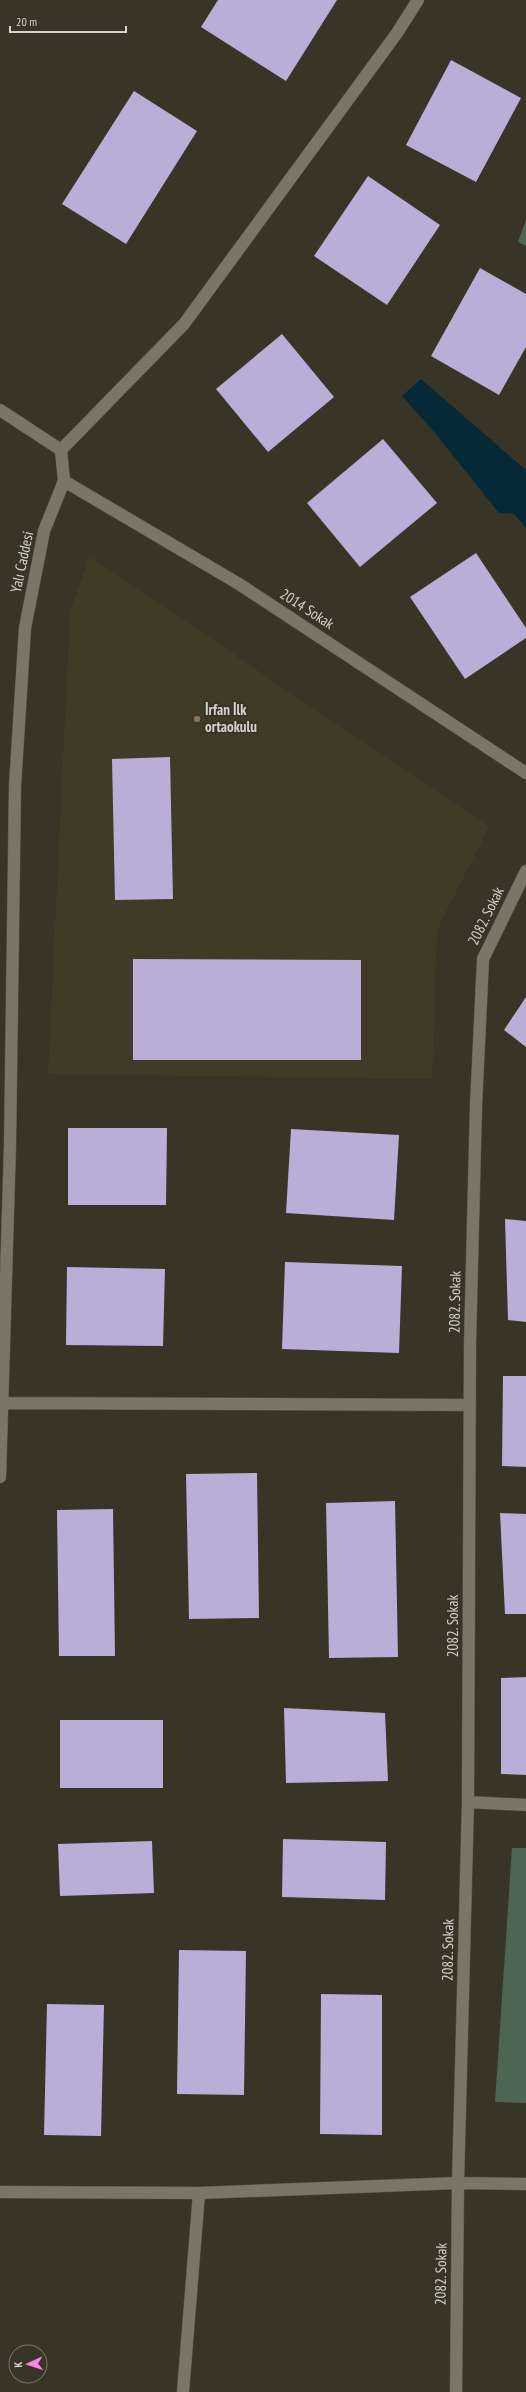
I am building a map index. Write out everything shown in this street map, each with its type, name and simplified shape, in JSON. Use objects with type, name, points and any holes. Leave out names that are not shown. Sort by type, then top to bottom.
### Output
[{"type":"street","points":[[0,410],[61,450],[184,324],[393,39],[418,0]]},
{"type":"street","name":"Yalı Caddesi","points":[[0,1477],[1,1403],[10,1145],[15,786],[25,628],[44,532],[64,481],[61,450]]},
{"type":"street","name":"2014 Sokak","points":[[64,481],[239,584],[526,773]]},
{"type":"street","name":"2082. Sokak","points":[[456,2392],[458,2183],[468,1802],[470,1405],[476,1106],[482,959],[526,871]]},
{"type":"street","points":[[1,1403],[470,1405]]},
{"type":"street","points":[[468,1802],[526,1805]]},
{"type":"street","points":[[0,2192],[199,2193],[458,2183],[526,2184]]},
{"type":"street","points":[[183,2392],[199,2193]]},
{"type":"shaded area","name":"İrfan İlk ortaokulu","points":[[90,557],[489,827],[437,930],[432,1079],[48,1074],[70,611]]},
{"type":"green space","points":[[526,220],[526,246],[518,242]]},
{"type":"green space","points":[[512,1848],[526,1848],[526,2103],[495,2102]]},
{"type":"water","points":[[421,379],[526,470],[526,528],[514,514],[499,513],[434,432],[402,396]]},
{"type":"building","points":[[218,0],[337,0],[286,81],[201,27]]},
{"type":"building","points":[[451,60],[521,98],[476,182],[406,145]]},
{"type":"building","points":[[134,91],[197,131],[126,244],[62,204]]},
{"type":"building","points":[[368,176],[440,225],[387,305],[314,256]]},
{"type":"building","points":[[480,268],[526,294],[526,347],[499,395],[431,356]]},
{"type":"building","points":[[282,334],[334,397],[268,452],[216,389]]},
{"type":"building","points":[[383,439],[437,503],[360,567],[307,503]]},
{"type":"building","points":[[476,553],[526,628],[526,638],[465,679],[410,597]]},
{"type":"building","points":[[170,757],[173,899],[115,900],[112,759]]},
{"type":"building","points":[[133,959],[361,960],[361,1060],[133,1060]]},
{"type":"building","points":[[526,997],[526,1047],[504,1030]]},
{"type":"building","points":[[68,1128],[167,1128],[166,1205],[68,1205]]},
{"type":"building","points":[[291,1129],[399,1135],[394,1220],[286,1213]]},
{"type":"building","points":[[505,1219],[526,1221],[526,1322],[508,1320]]},
{"type":"building","points":[[285,1262],[402,1266],[399,1353],[282,1349]]},
{"type":"building","points":[[67,1267],[165,1269],[163,1346],[66,1345]]},
{"type":"building","points":[[503,1376],[526,1376],[526,1467],[502,1466]]},
{"type":"building","points":[[257,1473],[259,1618],[189,1619],[186,1474]]},
{"type":"building","points":[[395,1501],[398,1657],[329,1658],[326,1503]]},
{"type":"building","points":[[113,1509],[115,1656],[59,1656],[57,1510]]},
{"type":"building","points":[[500,1513],[526,1514],[526,1614],[505,1614]]},
{"type":"building","points":[[526,1677],[526,1775],[501,1774],[501,1678]]},
{"type":"building","points":[[284,1708],[385,1713],[388,1781],[286,1783]]},
{"type":"building","points":[[60,1720],[163,1720],[163,1788],[60,1788]]},
{"type":"building","points":[[283,1839],[386,1842],[385,1900],[282,1897]]},
{"type":"building","points":[[152,1841],[154,1893],[60,1896],[58,1844]]},
{"type":"building","points":[[179,1950],[246,1951],[244,2095],[177,2094]]},
{"type":"building","points":[[321,1994],[382,1995],[382,2135],[320,2134]]},
{"type":"building","points":[[47,2004],[104,2005],[101,2136],[44,2135]]},
{"type":"place","name":"İrfan İlk ortaokulu","points":[[197,719]]}]
